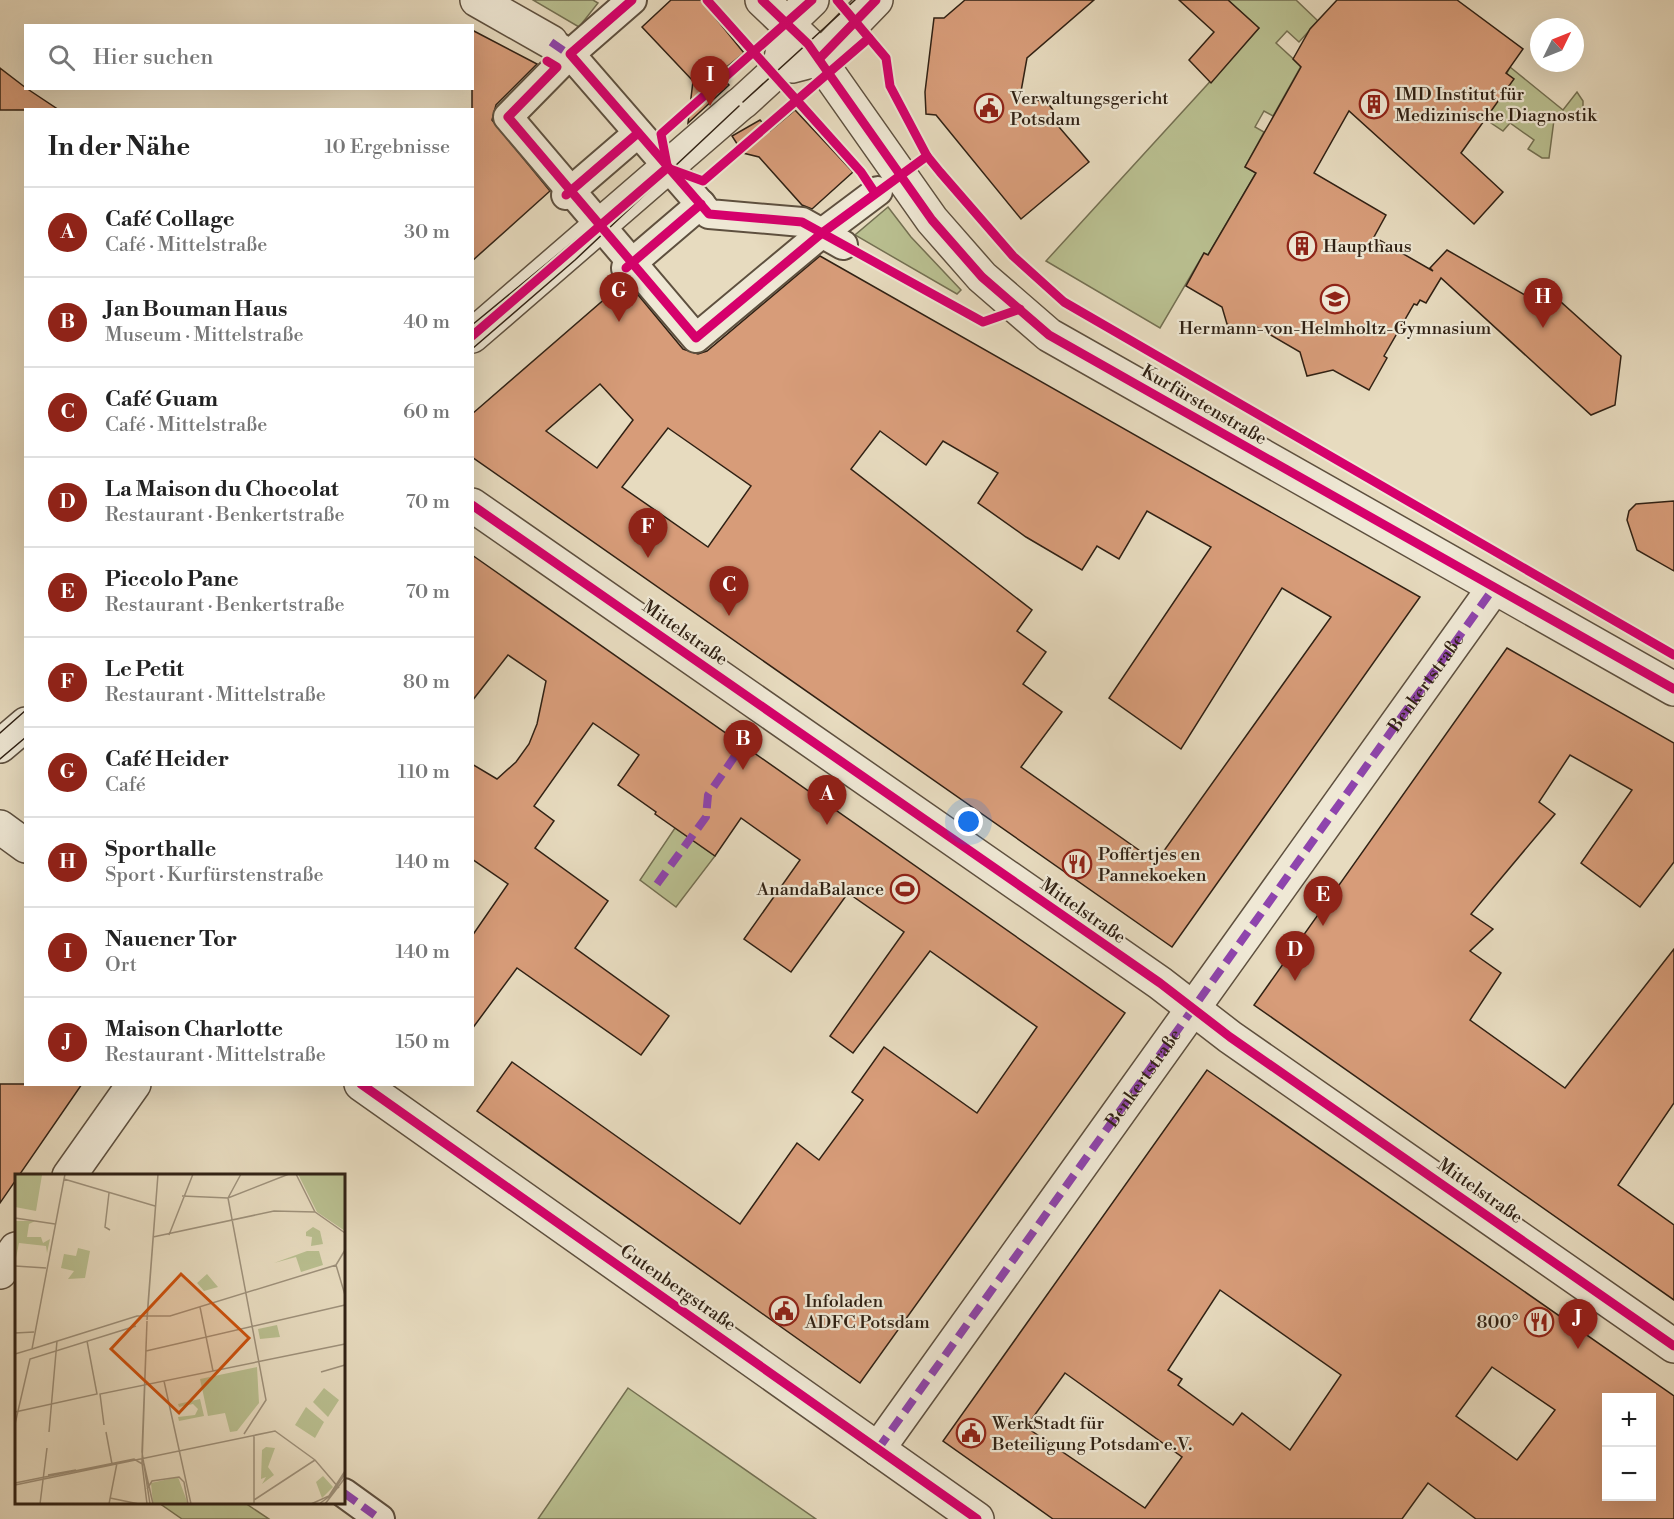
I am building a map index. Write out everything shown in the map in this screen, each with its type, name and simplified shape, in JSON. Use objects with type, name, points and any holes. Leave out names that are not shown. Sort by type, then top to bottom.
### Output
[{"type":"street","points":[[477,0],[556,56],[638,133],[709,214],[802,222],[833,239]]},
{"type":"street","name":"Kurfürstenstraße","points":[[762,0],[805,42],[932,220],[982,277],[1049,335],[1493,589],[1674,689]]},
{"type":"street","points":[[779,69],[805,42],[812,0]]},
{"type":"street","points":[[474,334],[741,104],[805,42],[876,0]]},
{"type":"street","points":[[623,3],[556,56],[508,117],[569,192],[602,226],[629,265],[696,338],[720,322],[791,263],[833,239],[878,191]]},
{"type":"street","points":[[569,192],[638,133]]},
{"type":"street","points":[[629,265],[701,204]]},
{"type":"street","name":"Mittelstraße","points":[[474,506],[1674,1346]]},
{"type":"street","name":"Benkertstraße","points":[[878,1449],[1493,589]]},
{"type":"street","points":[[0,746],[24,726]]},
{"type":"street","points":[[0,827],[24,845]]},
{"type":"street","points":[[70,1174],[133,1086]]},
{"type":"street","name":"Gutenbergstraße","points":[[364,1086],[977,1519]]},
{"type":"street","points":[[0,1272],[15,1250]]},
{"type":"street","points":[[345,1494],[380,1519]]},
{"type":"green space","points":[[533,0],[593,0],[598,3],[579,27]]},
{"type":"green space","points":[[1228,0],[1296,0],[1318,21],[1299,42],[1287,31],[1276,43],[1301,66],[1273,116],[1264,111],[1255,127],[1264,132],[1245,167],[1256,173],[1208,255],[1204,253],[1160,328],[1046,261],[1259,28]]},
{"type":"green space","points":[[1510,67],[1563,110],[1577,92],[1583,101],[1583,114],[1554,120],[1549,158],[1542,158],[1528,149],[1534,140],[1510,123],[1503,131],[1485,119]]},
{"type":"green space","points":[[888,207],[911,237],[961,290],[957,294],[855,235]]},
{"type":"green space","points":[[675,828],[715,856],[676,907],[640,880]]},
{"type":"green space","points":[[628,1388],[816,1519],[538,1519]]},
{"type":"green space","points":[[160,1504],[246,1504],[269,1519],[182,1519]]},
{"type":"building","points":[[671,0],[701,0],[744,53],[718,74],[729,85],[688,123],[693,81],[642,27]]},
{"type":"building","name":"Verwaltungsgericht Potsdam","points":[[965,0],[1094,0],[1027,58],[1020,97],[1047,102],[1053,110],[1053,120],[1089,162],[1021,219],[936,115],[926,114],[925,92],[934,18],[944,18]]},
{"type":"building","points":[[1179,0],[1228,0],[1259,28],[1211,83],[1189,60],[1214,32]]},
{"type":"building","points":[[1337,0],[1457,0],[1523,49],[1506,73],[1514,79],[1461,153],[1503,192],[1474,224],[1349,111],[1314,173],[1386,215],[1374,237],[1433,271],[1430,268],[1447,250],[1544,306],[1552,294],[1621,356],[1615,405],[1591,415],[1441,278],[1426,303],[1420,300],[1417,305],[1414,304],[1384,356],[1387,358],[1369,390],[1333,370],[1307,376],[1300,352],[1255,326],[1237,330],[1227,324],[1222,307],[1186,286],[1204,253],[1208,255],[1256,173],[1245,167],[1301,67],[1293,59],[1310,29]]},
{"type":"building","points":[[474,31],[537,64],[496,105],[492,120],[550,191],[474,259],[474,108],[472,108]]},
{"type":"building","points":[[0,68],[24,86],[24,90],[29,90],[56,108],[24,108],[24,110],[0,110]]},
{"type":"building","points":[[795,110],[853,172],[812,209],[802,205],[759,157],[743,153],[732,136],[760,120],[770,131]]},
{"type":"building","points":[[820,256],[1420,597],[1172,947],[474,458],[474,412],[622,284],[629,284],[683,349],[698,354],[707,351]],"holes":[[[600,384],[633,420],[597,468],[546,431]],[[668,428],[751,486],[708,547],[622,487]],[[880,431],[926,465],[943,441],[998,473],[978,503],[1026,537],[1082,570],[1097,546],[1119,559],[1147,511],[1211,547],[1109,698],[1181,749],[1282,588],[1331,617],[1156,862],[1021,767],[1062,712],[1023,684],[1046,652],[1017,631],[1032,610],[851,469]]]},
{"type":"building","points":[[1674,501],[1674,571],[1637,550],[1627,520],[1629,511],[1636,504]]},
{"type":"building","points":[[474,556],[1125,1013],[860,1383],[477,1111],[512,1062],[740,1224],[797,1143],[819,1160],[863,1100],[852,1092],[884,1047],[977,1113],[1037,1027],[930,951],[853,1053],[830,1036],[904,932],[848,893],[791,972],[744,939],[800,860],[741,818],[715,856],[618,785],[639,755],[593,723],[534,806],[554,821],[535,848],[608,901],[575,948],[669,1016],[641,1055],[517,968],[474,1026],[474,933],[508,884],[474,860],[474,765],[497,779],[516,762],[529,744],[537,724],[546,681],[508,655],[474,698]]},
{"type":"building","points":[[1507,648],[1674,743],[1674,862],[1640,907],[1581,863],[1632,790],[1570,755],[1539,802],[1555,814],[1471,914],[1493,929],[1470,951],[1501,973],[1470,1020],[1565,1088],[1674,949],[1674,1103],[1618,1185],[1674,1225],[1674,1300],[1254,1005]]},
{"type":"building","points":[[1207,1070],[1674,1396],[1674,1519],[1476,1519],[1428,1483],[1402,1519],[1053,1519],[943,1441]],"holes":[[[1220,1290],[1341,1375],[1290,1450],[1242,1413],[1233,1425],[1178,1385],[1182,1379],[1168,1370]],[[1492,1367],[1555,1410],[1517,1460],[1456,1416]],[[1065,1373],[1182,1457],[1145,1508],[1026,1427]]]},
{"type":"building","points":[[0,1084],[81,1086],[20,1174],[15,1174],[15,1181],[0,1203]]},
{"type":"tram line","points":[[743,102],[855,0]]},
{"type":"tram line","points":[[474,347],[575,260],[739,106]]},
{"type":"tram line","points":[[474,323],[641,186]]},
{"type":"tram line","points":[[0,733],[24,712]]},
{"type":"tram line","points":[[0,759],[24,739]]},
{"type":"marked path","points":[[551,42],[573,57]]},
{"type":"marked path","points":[[878,1449],[1493,589]]},
{"type":"marked path","points":[[657,884],[706,817],[708,795],[748,737]]},
{"type":"marked path","points":[[345,1494],[380,1519]]},
{"type":"cycle path","points":[[632,0],[570,54],[709,214],[802,222],[983,322],[1020,309]]},
{"type":"cycle path","points":[[707,0],[861,172],[875,193]]},
{"type":"cycle path","points":[[762,0],[808,44],[932,220],[982,277],[1049,335],[1674,689]]},
{"type":"cycle path","points":[[667,165],[661,134],[812,0]]},
{"type":"cycle path","points":[[837,0],[886,58],[890,86],[927,156],[1013,256],[1064,302],[1674,655]]},
{"type":"cycle path","points":[[819,59],[876,0]]},
{"type":"cycle path","points":[[670,169],[703,181],[869,38]]},
{"type":"cycle path","points":[[547,61],[557,67],[508,117],[696,338],[822,233],[927,156]]},
{"type":"cycle path","points":[[566,195],[638,133]]},
{"type":"cycle path","points":[[474,334],[667,168]]},
{"type":"cycle path","points":[[626,268],[701,204]]},
{"type":"cycle path","points":[[474,506],[1160,983],[1230,1037],[1674,1346]]},
{"type":"cycle path","points":[[364,1086],[977,1519]]},
{"type":"place","name":"IMD Institut für Medizinische Diagnostik","points":[[1374,104]]},
{"type":"place","name":"Nauener Tor","points":[[710,106]]},
{"type":"place","name":"Verwaltungsgericht Potsdam","points":[[989,108]]},
{"type":"place","name":"Haupthaus","points":[[1302,246]]},
{"type":"place","name":"Hermann-von-Helmholtz-Gymnasium","points":[[1335,299]]},
{"type":"place","name":"Café Heider","points":[[619,322]]},
{"type":"place","name":"Sporthalle","points":[[1543,328]]},
{"type":"place","name":"Le Petit","points":[[648,558]]},
{"type":"place","name":"Café Guam","points":[[729,616]]},
{"type":"place","name":"Jan Bouman Haus","points":[[743,770]]},
{"type":"place","name":"Café Collage","points":[[827,825]]},
{"type":"place","name":"Poffertjes en Pannekoeken","points":[[1077,864]]},
{"type":"place","name":"AnandaBalance","points":[[905,889]]},
{"type":"place","name":"Piccolo Pane","points":[[1323,926]]},
{"type":"place","name":"La Maison du Chocolat","points":[[1295,981]]},
{"type":"place","name":"Infoladen ADFC Potsdam","points":[[784,1311]]},
{"type":"place","name":"800°","points":[[1539,1322]]},
{"type":"place","name":"Maison Charlotte","points":[[1578,1349]]},
{"type":"place","name":"WerkStadt für Beteiligung Potsdam e.V.","points":[[971,1433]]}]
